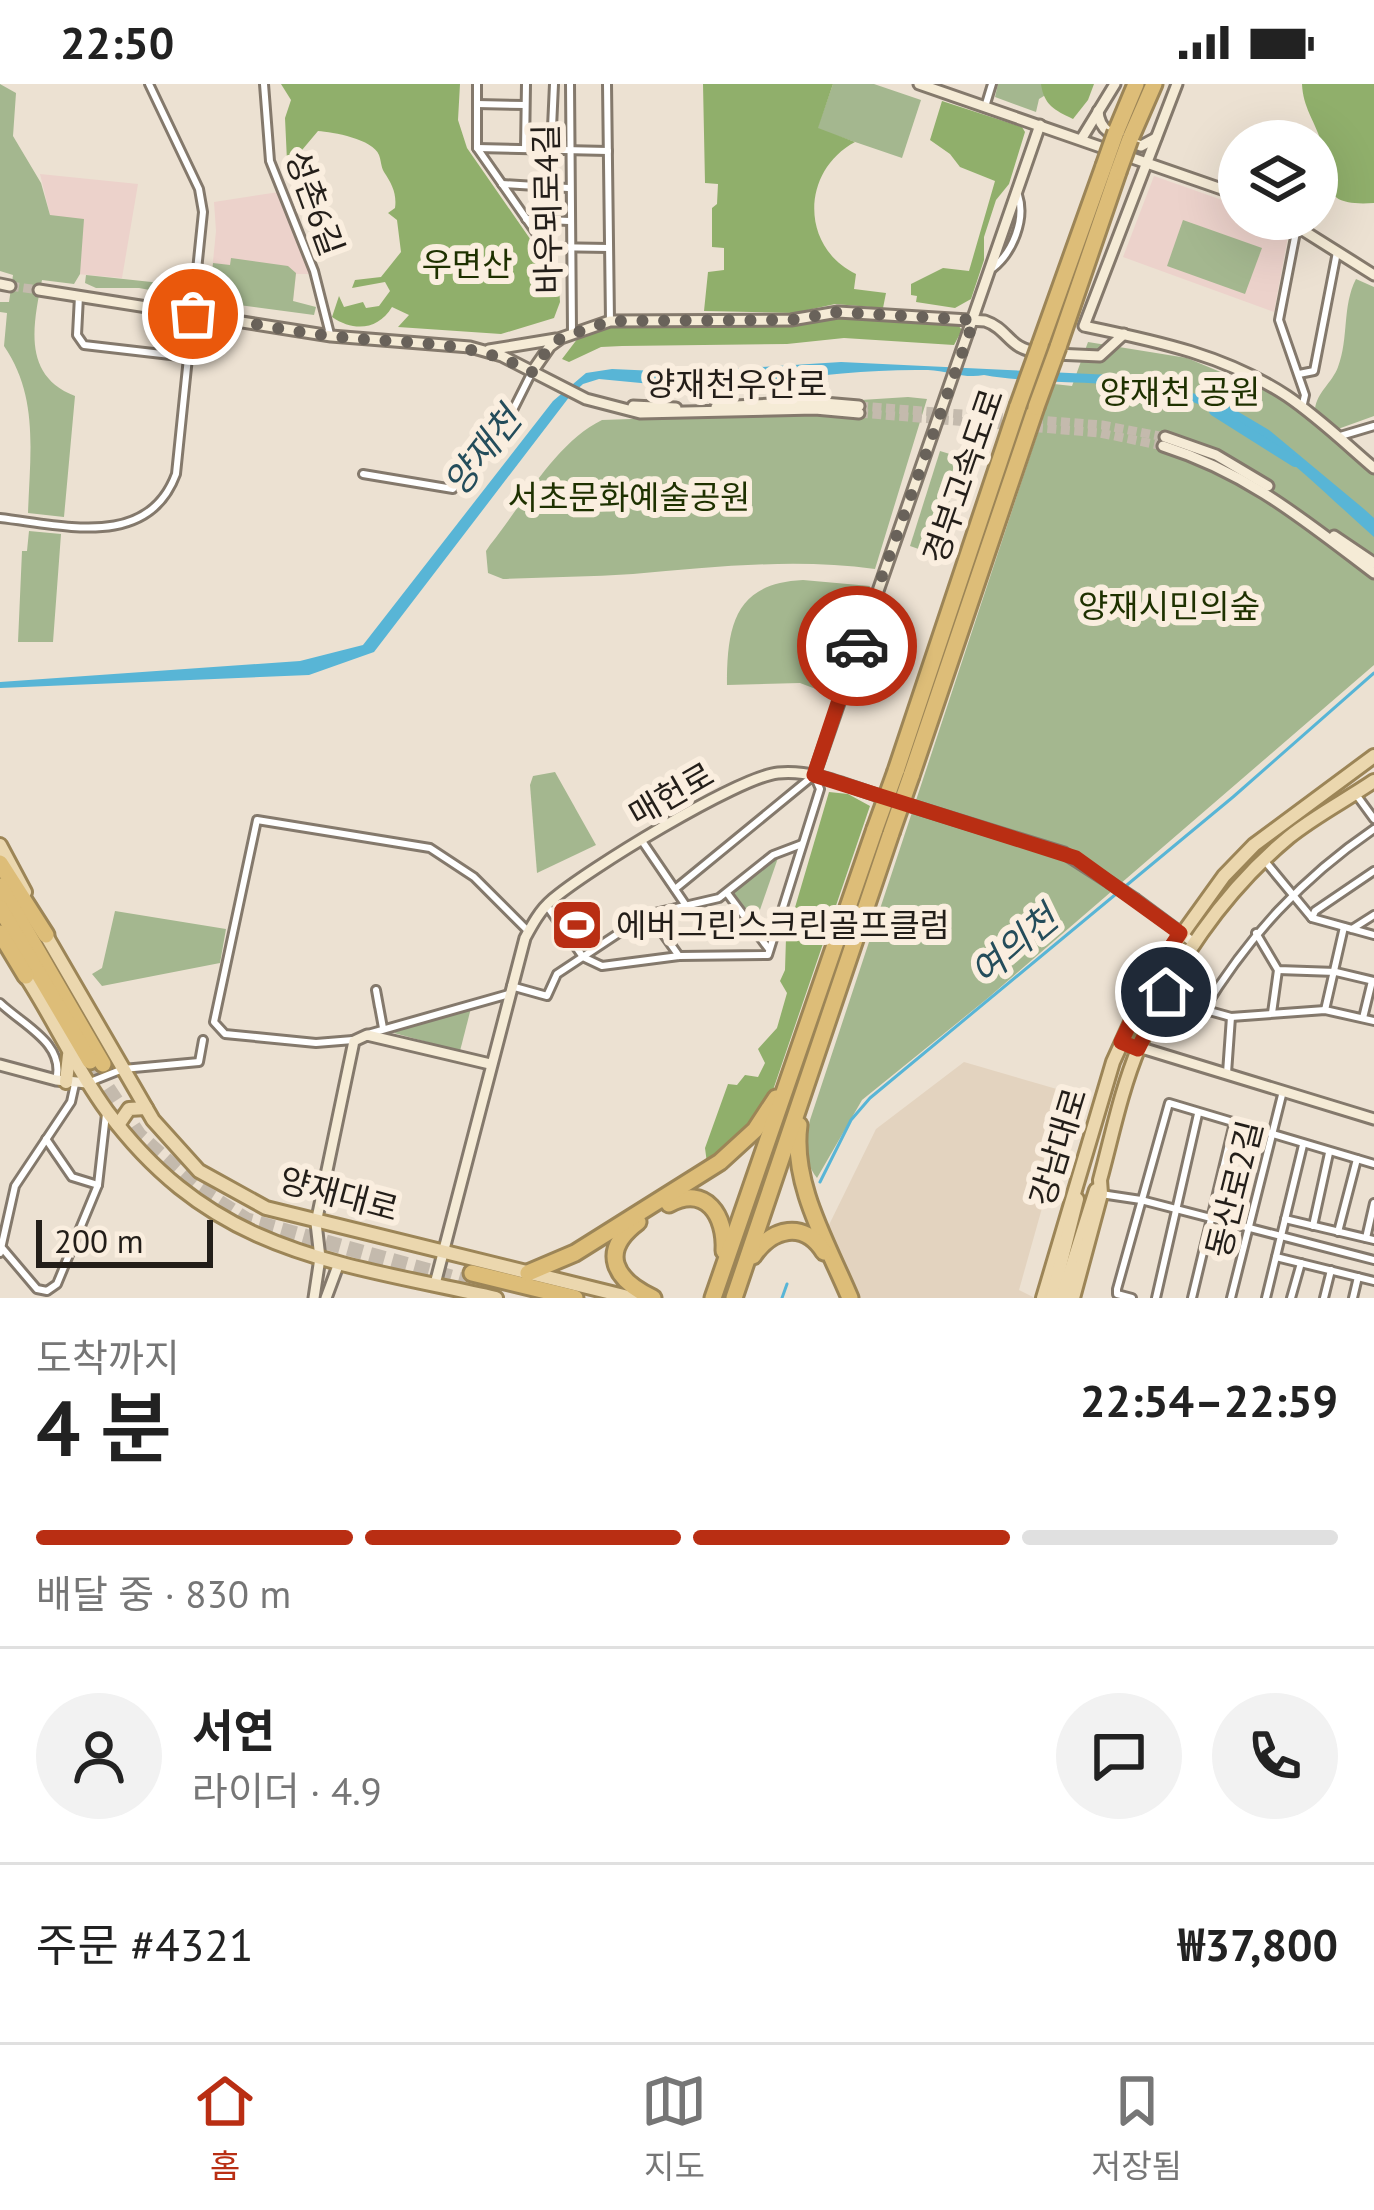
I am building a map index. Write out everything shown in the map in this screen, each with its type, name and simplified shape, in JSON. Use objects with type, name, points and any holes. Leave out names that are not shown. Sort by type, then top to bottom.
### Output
[{"type":"highway","name":"경부고속도로","points":[[716,1291],[801,1070],[1123,135],[1136,84]]},
{"type":"highway","name":"경부고속도로","points":[[1123,135],[1154,84]]},
{"type":"highway","points":[[2,876],[46,935]]},
{"type":"highway","name":"양재대로","points":[[2,876],[56,980],[81,1077]]},
{"type":"highway","points":[[0,912],[30,972]]},
{"type":"highway","points":[[0,935],[30,972]]},
{"type":"highway","name":"양재대로","points":[[30,972],[81,1077]]},
{"type":"highway","name":"경부고속도로","points":[[735,1295],[801,1070]]},
{"type":"highway","points":[[529,1273],[574,1253],[727,1157],[759,1126],[801,1070]]},
{"type":"highway","points":[[801,1070],[799,1160],[809,1198],[850,1298]]},
{"type":"highway","points":[[652,1298],[623,1280],[616,1264],[617,1245],[633,1225],[680,1198],[703,1199],[718,1215],[725,1244],[716,1291]]},
{"type":"highway","points":[[735,1295],[760,1247],[780,1232],[793,1230],[808,1234],[820,1246],[841,1298]]},
{"type":"highway","points":[[533,1298],[470,1278],[575,1298]]},
{"type":"main road","name":"강남대로","points":[[1043,1298],[1121,1042],[1152,976],[1223,876],[1254,845],[1374,756]]},
{"type":"main road","name":"강남대로","points":[[1073,1298],[1138,1049],[1194,943],[1264,860],[1306,824],[1374,781]]},
{"type":"main road","name":"양재대로","points":[[0,845],[146,1108],[177,1150],[200,1171],[266,1208],[316,1223],[632,1298]]},
{"type":"main road","name":"양재대로","points":[[30,972],[81,1077],[152,1164],[218,1218],[255,1238],[320,1258],[496,1298]]},
{"type":"main road","points":[[62,1037],[81,1077]]},
{"type":"main road","points":[[118,1125],[129,1109],[146,1108]]},
{"type":"main road","points":[[1052,1298],[1080,1180]]},
{"type":"main road","points":[[1062,1298],[1086,1215],[1101,1187]]},
{"type":"street","points":[[0,518],[111,528],[139,520],[153,510],[176,474],[203,232],[199,188],[149,84]]},
{"type":"street","name":"성촌6길","points":[[264,84],[270,161],[314,271],[331,336]]},
{"type":"street","points":[[477,84],[477,148],[546,248],[609,248]]},
{"type":"street","points":[[525,149],[526,84]]},
{"type":"street","name":"바우뫼로4길","points":[[551,150],[554,84]]},
{"type":"street","name":"바우뫼로4길","points":[[566,335],[571,250],[570,84]]},
{"type":"street","points":[[608,84],[610,321]]},
{"type":"street","points":[[920,84],[1218,188]]},
{"type":"street","points":[[985,107],[992,84]]},
{"type":"street","points":[[1082,138],[1114,84]]},
{"type":"street","points":[[1177,84],[1084,326],[1173,344],[1225,364],[1276,389],[1374,468]]},
{"type":"street","points":[[477,104],[525,105]]},
{"type":"street","points":[[1098,111],[1105,131],[1141,146],[1157,137]]},
{"type":"street","points":[[675,889],[814,775],[1040,125]]},
{"type":"street","points":[[477,148],[608,151]]},
{"type":"street","points":[[502,184],[568,188]]},
{"type":"street","points":[[526,219],[569,221]]},
{"type":"street","points":[[1294,240],[1279,320],[1305,395],[1302,408]]},
{"type":"street","points":[[1319,240],[1374,274]]},
{"type":"street","points":[[1299,374],[1314,371],[1337,252]]},
{"type":"street","points":[[39,290],[331,336],[485,351],[610,321],[791,320],[838,312],[974,320],[996,325],[1025,351],[1080,357],[1106,354],[1124,334]]},
{"type":"street","points":[[79,296],[77,335],[84,345],[188,357]]},
{"type":"street","points":[[363,474],[453,489],[508,420],[550,346],[566,335]]},
{"type":"street","name":"양재천우안로","points":[[485,351],[615,408],[859,409]]},
{"type":"street","points":[[1337,437],[1374,426]]},
{"type":"street","points":[[1164,441],[1290,505],[1374,563]]},
{"type":"street","points":[[1290,505],[1374,573]]},
{"type":"street","name":"매헌로","points":[[435,1284],[528,931],[546,904],[641,841],[751,779],[771,773],[814,775],[1064,853],[1194,943]]},
{"type":"street","points":[[768,952],[820,789],[814,775]]},
{"type":"street","points":[[1355,794],[1374,820]]},
{"type":"street","points":[[528,931],[474,878],[430,848],[257,820],[214,1022],[224,1034],[316,1043],[362,1037],[510,990],[547,996],[557,974],[649,914],[728,893],[772,855],[802,844]]},
{"type":"street","points":[[1203,1011],[1256,933],[1332,858],[1374,830]]},
{"type":"street","points":[[641,841],[687,907]]},
{"type":"street","points":[[1264,860],[1312,918],[1374,935]]},
{"type":"street","points":[[1312,918],[1315,911],[1374,871]]},
{"type":"street","points":[[728,893],[768,952]]},
{"type":"street","points":[[546,904],[583,957],[602,966],[768,952]]},
{"type":"street","points":[[649,914],[679,956]]},
{"type":"street","points":[[1325,1010],[1348,928],[1374,915]]},
{"type":"street","points":[[1256,933],[1278,970],[1272,1013]]},
{"type":"street","points":[[1278,970],[1336,972],[1373,981],[1363,1018]]},
{"type":"street","points":[[376,990],[383,1028]]},
{"type":"street","points":[[0,1003],[55,1052],[60,1066],[81,1077]]},
{"type":"street","points":[[1184,1004],[1232,1017],[1325,1010],[1374,1021]]},
{"type":"street","points":[[1227,1076],[1232,1017]]},
{"type":"street","points":[[362,1037],[490,1064]]},
{"type":"street","points":[[310,1298],[320,1258],[316,1223],[350,1050],[362,1037]]},
{"type":"street","points":[[0,1065],[81,1077],[199,1062],[203,1040]]},
{"type":"street","points":[[1121,1042],[1374,1119]]},
{"type":"street","points":[[81,1077],[71,1102],[15,1186],[2,1251],[37,1289],[53,1288],[98,1185],[107,1111]]},
{"type":"street","name":"동산로2길","points":[[1232,1298],[1283,1091]]},
{"type":"street","points":[[1132,1298],[1117,1294],[1117,1289],[1169,1103],[1374,1164]]},
{"type":"street","points":[[1156,1298],[1199,1113]]},
{"type":"street","points":[[1192,1298],[1234,1124]]},
{"type":"street","points":[[46,1139],[72,1177],[98,1185]]},
{"type":"street","points":[[1266,1298],[1303,1145]]},
{"type":"street","points":[[1313,1226],[1329,1153]]},
{"type":"street","points":[[1339,1232],[1357,1160]]},
{"type":"street","points":[[1101,1187],[1374,1260]]},
{"type":"street","points":[[1285,1219],[1370,1239],[1374,1203]]},
{"type":"street","points":[[1276,1256],[1374,1281]]},
{"type":"street","points":[[326,1298],[339,1263]]},
{"type":"street","points":[[1292,1298],[1301,1263]]},
{"type":"street","points":[[1324,1298],[1331,1270]]},
{"type":"street","points":[[1353,1298],[1358,1277]]},
{"type":"shaded area","points":[[40,174],[138,184],[122,278],[43,271],[50,215]]},
{"type":"shaded area","points":[[1154,176],[1218,199],[1218,240],[1287,240],[1274,312],[1123,257]]},
{"type":"shaded area","points":[[279,192],[312,274],[296,274],[293,302],[210,292],[214,202]]},
{"type":"shaded area","points":[[964,1062],[1074,1094],[1019,1290],[1035,1298],[856,1298],[827,1229],[876,1129]]},
{"type":"green space","points":[[0,84],[16,93],[13,136],[41,183],[50,215],[84,219],[80,274],[74,284],[42,280],[36,314],[39,362],[46,376],[75,396],[64,517],[28,513],[28,405],[4,346],[7,313],[0,312],[0,302],[9,302],[13,275],[0,271]]},
{"type":"green space","name":"우면산","points":[[281,84],[460,84],[458,120],[467,148],[558,273],[560,302],[554,318],[501,334],[398,327],[409,315],[392,307],[380,320],[365,326],[332,317],[339,296],[344,307],[363,302],[366,308],[379,306],[390,291],[385,282],[352,288],[355,280],[381,277],[401,252],[397,220],[388,213],[395,208],[395,194],[375,149],[352,137],[318,131],[287,161],[285,118],[291,100]]},
{"type":"green space","points":[[703,84],[833,84],[818,128],[855,142],[824,171],[814,209],[817,228],[838,262],[856,274],[854,289],[886,293],[883,308],[835,304],[794,313],[704,311],[708,272],[724,270],[724,248],[712,247],[712,208],[717,204],[718,184],[705,183]]},
{"type":"green space","points":[[833,84],[874,84],[921,100],[902,158],[817,129]]},
{"type":"green space","points":[[998,84],[1053,84],[1052,91],[1039,99],[1036,112],[995,97]]},
{"type":"green space","points":[[1041,84],[1094,84],[1073,119],[1051,106]]},
{"type":"green space","points":[[1302,84],[1374,84],[1374,203],[1338,198],[1338,120],[1312,120]]},
{"type":"green space","points":[[942,101],[1022,127],[1025,132],[1009,184],[996,200],[984,237],[984,260],[971,299],[955,308],[916,302],[911,284],[943,268],[969,271],[995,181],[960,167],[930,140]]},
{"type":"green space","points":[[1183,220],[1218,232],[1218,240],[1239,240],[1262,248],[1245,294],[1167,266]]},
{"type":"green space","points":[[231,258],[288,266],[296,273],[293,301],[316,307],[314,315],[216,302],[210,292],[213,263],[230,265]]},
{"type":"green space","points":[[86,275],[189,289],[182,296],[139,288],[96,288],[85,283]]},
{"type":"green space","points":[[1356,279],[1374,287],[1374,416],[1338,429],[1315,409],[1338,367]]},
{"type":"green space","points":[[841,317],[958,325],[962,330],[954,345],[844,338],[787,344],[601,347],[569,362],[562,359],[578,338],[611,327],[794,326]]},
{"type":"green space","name":"양재시민의숲","points":[[1088,342],[1187,358],[1278,396],[1374,469],[1374,665],[988,998],[862,1100],[817,1178],[806,1151],[810,1120],[1054,384],[1072,386]]},
{"type":"green space","name":"서초문화예술공원","points":[[927,399],[875,569],[784,564],[503,579],[488,573],[486,551],[541,476],[569,443],[602,420],[806,413],[859,417],[861,400]]},
{"type":"green space","points":[[940,451],[963,458],[933,554],[910,546]]},
{"type":"green space","points":[[29,531],[61,534],[53,642],[18,642],[22,551],[27,551]]},
{"type":"green space","points":[[803,580],[870,586],[829,694],[800,683],[727,685],[729,644],[740,611],[762,589]]},
{"type":"green space","points":[[555,772],[596,845],[537,873],[530,785],[533,776]]},
{"type":"green space","points":[[829,792],[848,794],[870,806],[772,1093],[759,1121],[707,1163],[705,1148],[728,1084],[737,1085],[745,1075],[758,1077],[765,1063],[758,1049],[777,1028],[787,993],[780,981],[786,938]]},
{"type":"green space","points":[[779,855],[754,927],[730,895]]},
{"type":"green space","points":[[115,911],[226,929],[220,963],[102,986],[92,974],[102,968]]},
{"type":"green space","points":[[471,1008],[460,1051],[394,1033],[396,1031]]},
{"type":"water","points":[[841,362],[1133,376],[1220,401],[1269,430],[1364,509],[1374,518],[1374,537],[1245,429],[1186,399],[1152,390],[928,370],[734,383],[714,390],[599,379],[583,384],[570,396],[374,652],[309,675],[0,688],[0,682],[300,661],[363,645],[553,401],[586,373]]},
{"type":"waterway","name":"양재천","points":[[1214,411],[1295,462]]},
{"type":"waterway","name":"여의천","points":[[820,1182],[851,1120],[870,1098],[1233,797],[1374,673]]},
{"type":"waterway","name":"여의천","points":[[782,1298],[787,1284]]},
{"type":"tunnel","points":[[10,286],[39,290]]},
{"type":"tunnel","points":[[859,406],[1102,425],[1165,437]]},
{"type":"tunnel","points":[[859,413],[1100,433],[1163,446]]},
{"type":"tunnel","points":[[95,1069],[139,1135],[196,1187],[247,1220],[469,1282]]},
{"type":"way so far","points":[[193,314],[331,336],[470,347],[502,356],[532,372],[561,338],[610,321],[791,320],[838,312],[974,320],[857,646]]},
{"type":"place","name":"에버그린스크린골프클럼","points":[[577,925]]},
{"type":"route","points":[[857,646],[814,775],[1076,858],[1180,933],[1152,976],[1121,1042],[1138,1049],[1166,992]]},
{"type":"park label","name":"양재천 공원","points":[[1180,392]]}]
